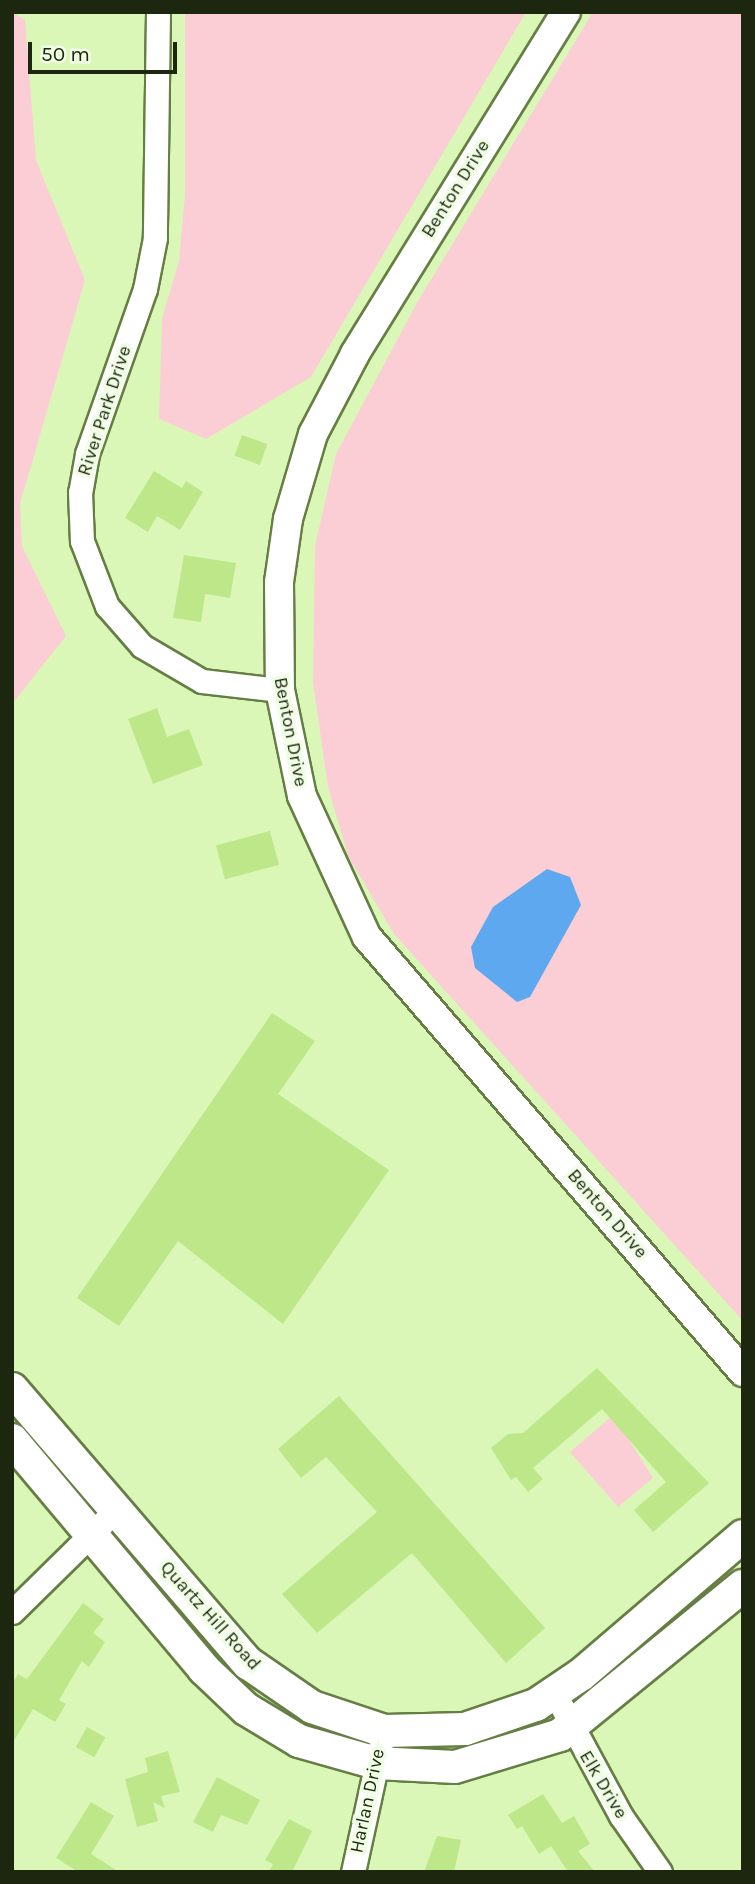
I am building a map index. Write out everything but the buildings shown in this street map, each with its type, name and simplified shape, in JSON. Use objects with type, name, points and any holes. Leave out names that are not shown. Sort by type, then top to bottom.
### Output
[{"type":"main road","name":"Quartz Hill Road","points":[[12,1389],[259,1672],[312,1707],[384,1731],[465,1729],[555,1693],[743,1536]]},
{"type":"main road","name":"Quartz Hill Road","points":[[12,1440],[88,1535],[246,1709],[306,1744],[376,1763],[431,1769],[479,1763],[571,1728],[743,1586]]},
{"type":"street","name":"River Park Drive","points":[[158,12],[155,238],[145,289],[87,454],[79,504],[82,541],[107,606],[142,646],[202,681],[279,690]]},
{"type":"street","name":"Benton Drive","points":[[566,12],[355,354],[313,434],[288,519],[279,582],[279,690],[302,796],[367,937],[743,1372]]},
{"type":"street","points":[[12,1612],[118,1508]]},
{"type":"street","name":"Elk Drive","points":[[555,1693],[571,1728],[660,1872]]},
{"type":"street","name":"Harlan Drive","points":[[353,1872],[384,1731]]},
{"type":"shaded area","points":[[12,12],[25,20],[36,160],[85,280],[20,504],[22,546],[66,636],[12,704]]},
{"type":"shaded area","points":[[185,12],[526,12],[311,377],[206,439],[159,419],[162,319],[179,261],[185,195]]},
{"type":"shaded area","points":[[593,12],[743,12],[743,1321],[394,934],[348,856],[328,787],[313,682],[315,546],[336,454],[418,301]]},
{"type":"shaded area","points":[[613,1415],[653,1478],[618,1507],[570,1452]]},
{"type":"water","points":[[547,869],[570,877],[581,905],[530,997],[517,1002],[475,968],[471,947],[493,907]]}]
